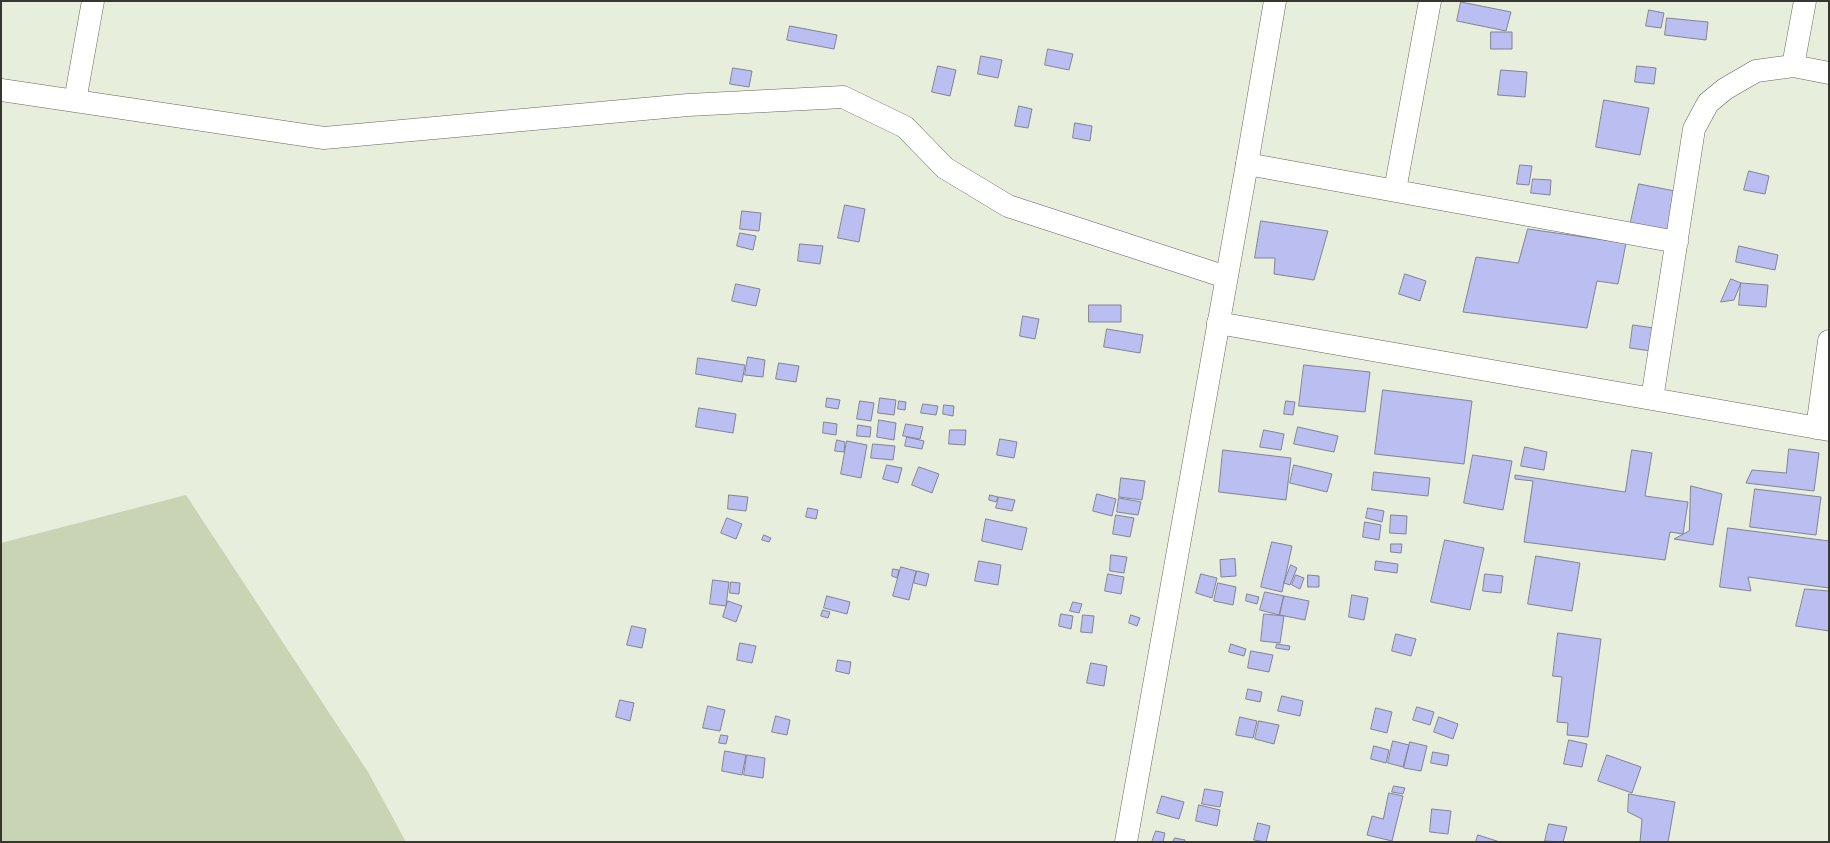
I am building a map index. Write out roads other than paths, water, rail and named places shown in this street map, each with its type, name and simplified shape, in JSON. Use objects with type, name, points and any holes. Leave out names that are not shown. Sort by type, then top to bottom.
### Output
[{"type":"street","points":[[74,101],[93,1]]},
{"type":"street","points":[[1126,842],[1226,277],[1248,164],[1275,1]]},
{"type":"street","points":[[1395,190],[1430,1]]},
{"type":"street","points":[[1793,66],[1805,1]]},
{"type":"street","points":[[1652,399],[1694,129],[1708,103],[1725,89],[1756,71],[1793,66],[1829,73]]},
{"type":"street","points":[[1,90],[324,138],[688,105],[843,97],[905,127],[945,168],[1008,206],[1226,277]]},
{"type":"street","points":[[1248,164],[1677,242]]},
{"type":"street","points":[[1218,323],[1823,429],[1829,341]]}]
